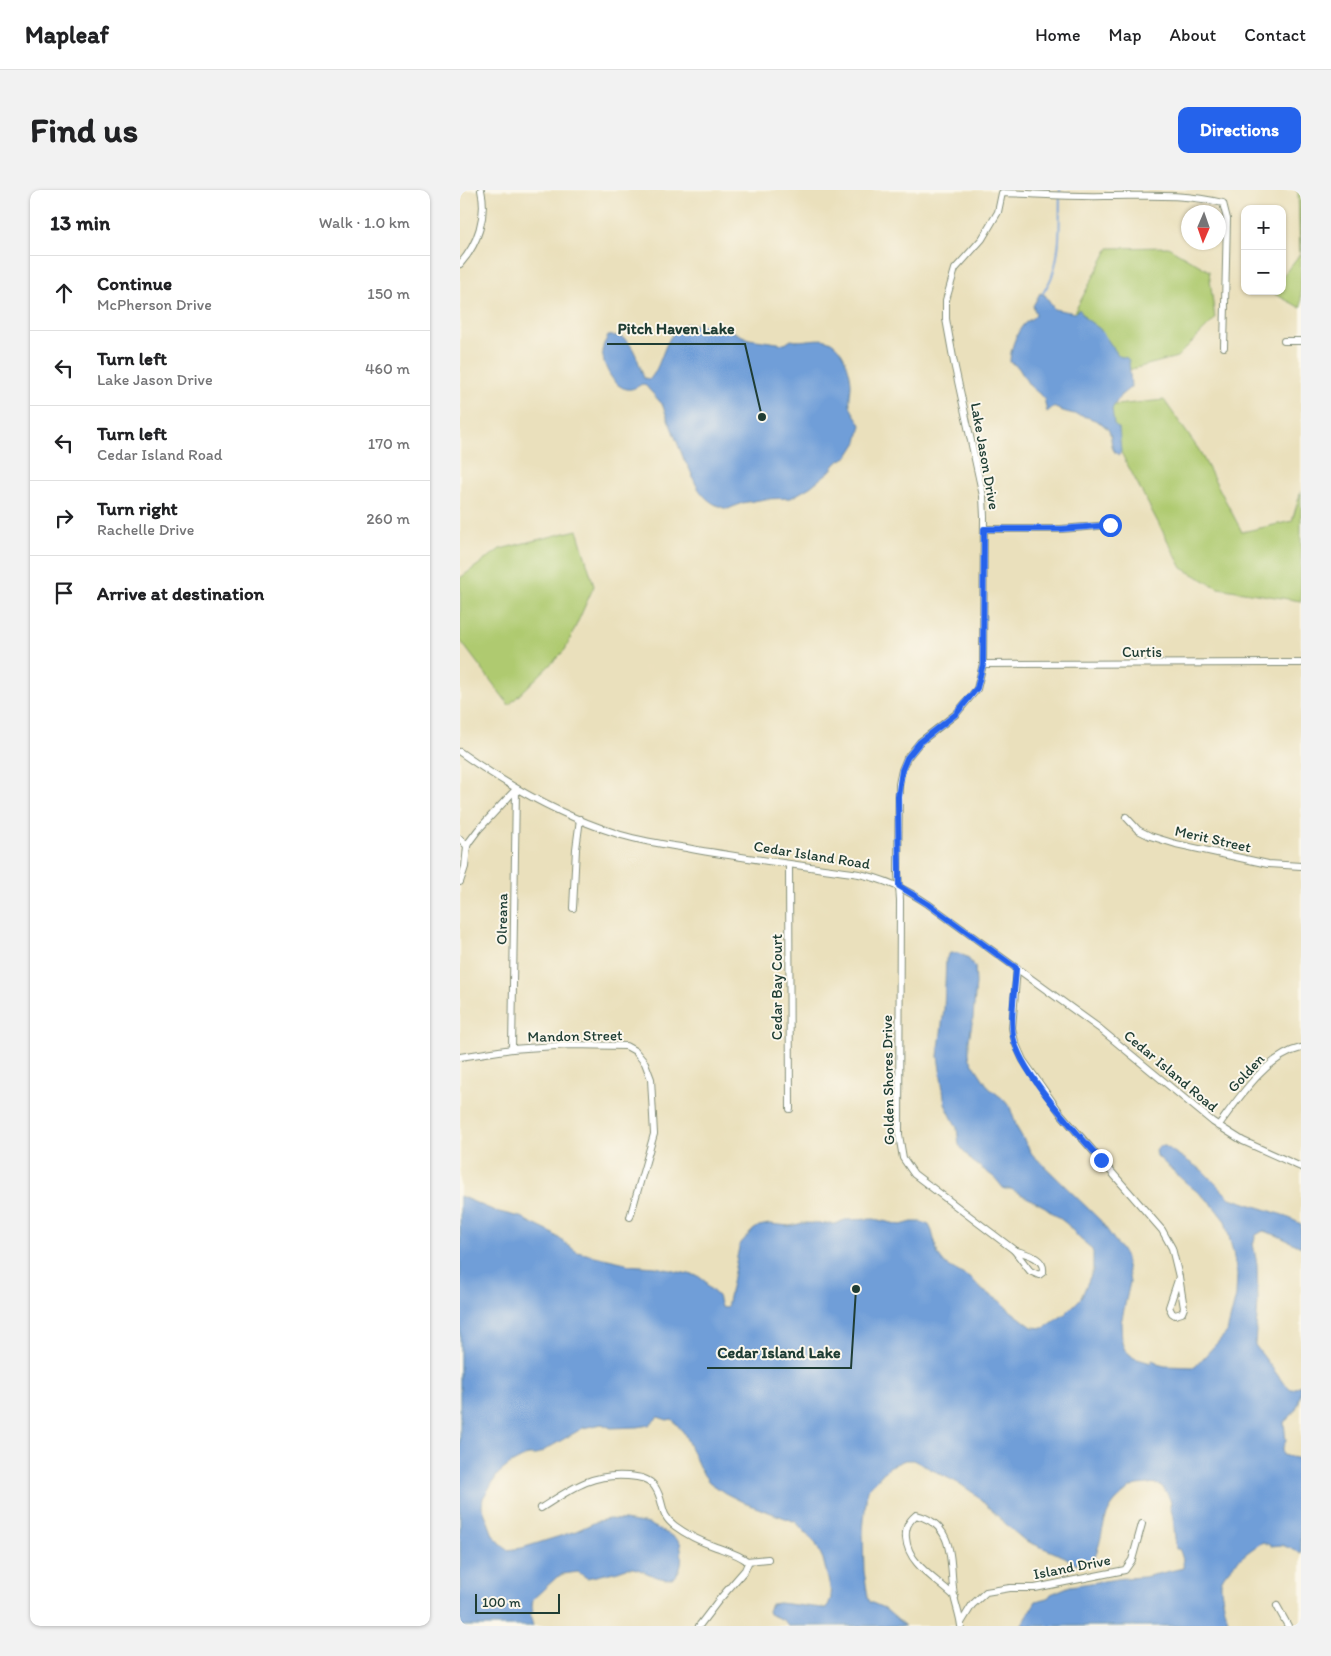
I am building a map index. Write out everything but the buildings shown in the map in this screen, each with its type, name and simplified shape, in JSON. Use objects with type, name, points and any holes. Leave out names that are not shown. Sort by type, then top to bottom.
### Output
[{"type":"street","points":[[460,264],[467,256],[479,233],[483,211],[481,190]]},
{"type":"street","name":"Lake Jason Drive","points":[[899,886],[898,797],[902,770],[907,758],[920,742],[956,714],[977,688],[983,664],[983,496],[946,319],[946,300],[955,269],[982,239],[998,212],[1002,193],[1104,196],[1148,194],[1203,198],[1223,203],[1227,219],[1224,347]]},
{"type":"street","points":[[1284,341],[1301,341]]},
{"type":"street","points":[[984,529],[1061,529],[1110,525]]},
{"type":"street","name":"Curtis","points":[[983,664],[1301,663]]},
{"type":"street","name":"Cedar Island Road","points":[[460,752],[516,789],[614,833],[635,839],[872,877],[899,886],[928,904],[1107,1034],[1218,1126],[1243,1141],[1301,1167]]},
{"type":"street","points":[[460,882],[465,867],[467,846],[474,834],[516,789]]},
{"type":"street","name":"Olreana","points":[[512,1049],[516,789]]},
{"type":"street","name":"Merit Street","points":[[1126,817],[1138,830],[1176,844],[1268,864],[1301,866]]},
{"type":"street","points":[[573,908],[576,849],[580,819]]},
{"type":"street","points":[[460,839],[467,846]]},
{"type":"street","name":"Cedar Bay Court","points":[[789,864],[790,1109]]},
{"type":"street","name":"Golden Shores Drive","points":[[899,886],[899,1135],[902,1154],[908,1167],[920,1180],[1014,1250],[1039,1260],[1043,1265],[1043,1272],[1039,1274],[1031,1272],[1014,1250]]},
{"type":"street","points":[[1016,968],[1012,1028],[1015,1042],[1023,1060],[1061,1114],[1162,1230],[1172,1248],[1179,1277],[1184,1308],[1182,1313],[1176,1315],[1170,1311],[1169,1307],[1179,1277]]},
{"type":"street","name":"Mandon Street","points":[[460,1057],[512,1049],[570,1045],[626,1046],[635,1051],[645,1062],[651,1078],[654,1134],[630,1217]]},
{"type":"street","name":"Golden","points":[[1218,1126],[1262,1072],[1280,1056],[1301,1048]]},
{"type":"street","points":[[541,1508],[574,1486],[600,1477],[616,1475],[646,1478],[660,1496],[666,1519],[676,1527],[707,1544],[734,1553],[747,1561],[768,1558]]},
{"type":"street","points":[[954,1597],[911,1557],[906,1545],[905,1531],[909,1520],[916,1516],[929,1518],[942,1529],[950,1547],[954,1597],[961,1625]]},
{"type":"street","name":"Island Drive","points":[[961,1625],[972,1605],[986,1592],[1010,1588],[1035,1588],[1125,1570],[1132,1560],[1142,1524]]},
{"type":"street","points":[[699,1626],[745,1570],[747,1561]]},
{"type":"street","points":[[1277,1606],[1288,1626]]},
{"type":"green space","points":[[1296,190],[1301,190],[1301,308],[1277,295],[1286,295],[1286,272],[1300,254],[1298,192]]},
{"type":"green space","points":[[1168,247],[1209,271],[1215,319],[1177,357],[1121,372],[1069,322],[1109,248]]},
{"type":"green space","points":[[1164,400],[1199,450],[1242,532],[1292,521],[1301,491],[1301,601],[1218,588],[1182,568],[1097,407]]},
{"type":"green space","points":[[577,530],[594,586],[565,650],[509,705],[460,640],[460,578],[500,549]]},
{"type":"water","points":[[1040,293],[1045,295],[1054,309],[1075,313],[1079,309],[1085,318],[1100,329],[1119,356],[1127,358],[1129,361],[1131,387],[1120,396],[1112,409],[1114,424],[1119,428],[1121,451],[1119,455],[1113,450],[1109,431],[1101,423],[1053,407],[1047,412],[1044,398],[1029,385],[1018,367],[1010,362],[1012,347],[1018,332],[1036,314],[1033,306]]},
{"type":"water","points":[[686,324],[714,325],[749,339],[785,344],[791,340],[821,339],[834,344],[842,354],[850,373],[850,405],[861,425],[857,442],[848,456],[836,463],[830,471],[810,487],[791,498],[765,499],[742,503],[728,509],[722,508],[707,499],[685,462],[662,404],[645,385],[642,384],[629,389],[616,383],[608,372],[603,359],[603,346],[608,336],[623,338],[633,349],[644,378],[650,379],[655,372],[668,341],[678,328]]},
{"type":"water","points":[[950,953],[958,953],[967,957],[975,967],[976,983],[969,1040],[970,1059],[989,1088],[1010,1107],[1017,1128],[1032,1154],[1100,1220],[1125,1255],[1130,1282],[1121,1323],[1122,1343],[1125,1350],[1134,1358],[1151,1363],[1152,1360],[1157,1362],[1157,1364],[1165,1366],[1195,1367],[1227,1332],[1236,1296],[1237,1275],[1225,1221],[1211,1203],[1157,1156],[1156,1150],[1159,1146],[1165,1146],[1203,1171],[1230,1198],[1283,1215],[1301,1224],[1301,1247],[1263,1231],[1256,1235],[1253,1244],[1257,1264],[1258,1302],[1255,1345],[1282,1381],[1291,1389],[1301,1385],[1297,1406],[1292,1415],[1284,1422],[1286,1441],[1282,1449],[1283,1455],[1301,1459],[1301,1553],[1282,1545],[1271,1546],[1263,1542],[1245,1554],[1226,1572],[1221,1587],[1229,1626],[1021,1626],[1036,1601],[1048,1598],[1051,1594],[1070,1586],[1144,1577],[1183,1568],[1181,1554],[1179,1549],[1176,1549],[1171,1503],[1166,1491],[1153,1483],[1136,1485],[1129,1489],[1109,1510],[1096,1554],[1091,1563],[1075,1564],[1065,1557],[1024,1540],[975,1494],[960,1484],[913,1460],[905,1460],[889,1467],[867,1490],[863,1531],[864,1571],[870,1602],[884,1608],[905,1626],[788,1626],[783,1620],[769,1614],[768,1611],[771,1604],[779,1603],[827,1608],[831,1598],[823,1559],[816,1544],[796,1522],[747,1504],[725,1493],[709,1482],[701,1471],[684,1433],[672,1419],[667,1420],[658,1417],[649,1425],[638,1427],[611,1428],[602,1424],[583,1428],[536,1455],[528,1455],[509,1465],[498,1474],[483,1498],[482,1506],[493,1535],[507,1550],[522,1548],[576,1531],[598,1521],[609,1519],[649,1524],[680,1542],[682,1554],[680,1569],[674,1577],[669,1579],[656,1577],[630,1568],[587,1578],[578,1572],[563,1574],[557,1577],[533,1599],[533,1612],[530,1614],[533,1626],[460,1626],[460,1196],[495,1211],[524,1218],[552,1233],[577,1252],[626,1263],[627,1265],[656,1267],[698,1276],[718,1296],[723,1308],[727,1307],[739,1247],[753,1230],[759,1226],[769,1224],[790,1226],[803,1223],[835,1224],[845,1220],[874,1219],[901,1225],[921,1222],[929,1225],[938,1255],[945,1264],[973,1280],[982,1290],[1000,1301],[1032,1327],[1044,1328],[1065,1314],[1081,1298],[1093,1270],[1093,1252],[1090,1247],[1067,1224],[1045,1207],[1011,1189],[1004,1189],[995,1178],[972,1161],[959,1145],[957,1128],[945,1104],[938,1056],[944,1009],[946,959]]},
{"type":"waterway","points":[[1043,293],[1051,278],[1057,255],[1060,190]]},
{"type":"place","name":"Pitch Haven Lake","points":[[762,417]]},
{"type":"place","name":"Cedar Island Lake","points":[[856,1289]]},
{"type":"route","points":[[1101,1160],[1054,1105],[1026,1066],[1020,1054],[1012,1028],[1016,968],[928,904],[899,886],[898,797],[902,770],[907,758],[920,742],[956,714],[977,688],[983,664],[984,529],[1061,529],[1110,525]]}]
